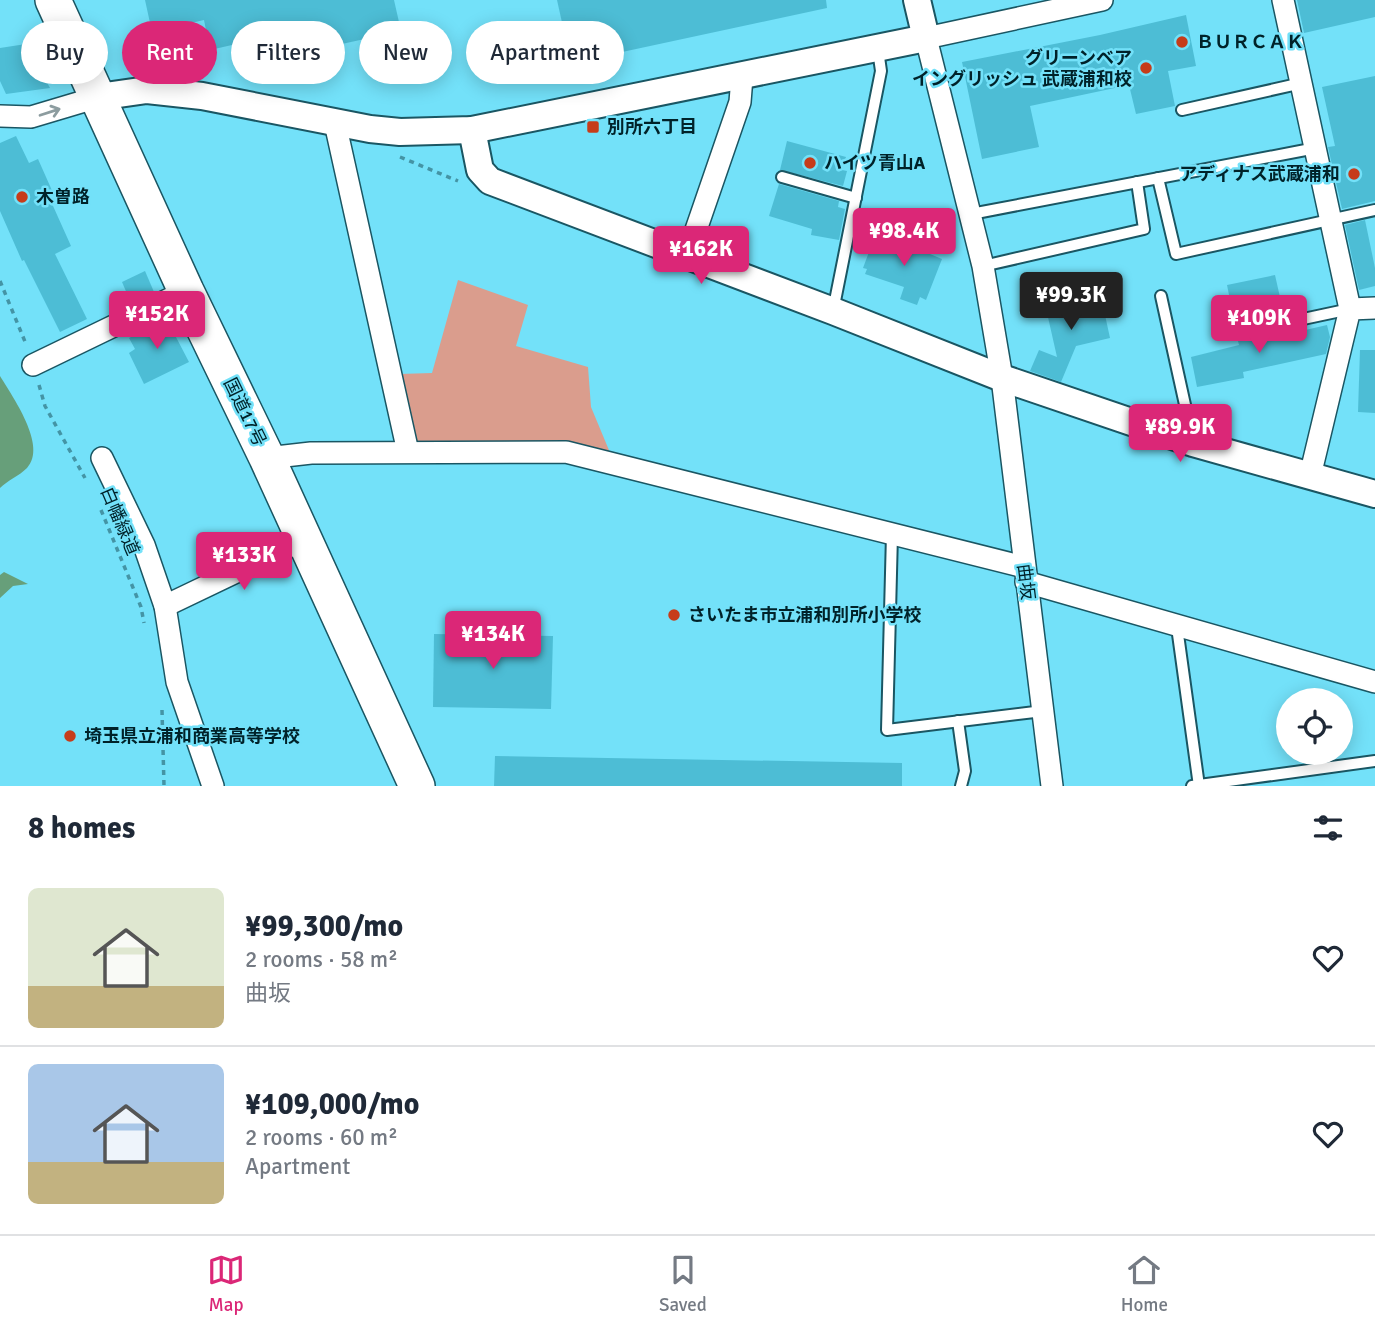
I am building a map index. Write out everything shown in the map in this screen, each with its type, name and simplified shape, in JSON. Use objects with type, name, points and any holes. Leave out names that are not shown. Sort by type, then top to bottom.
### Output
[{"type":"highway","name":"国道17号","points":[[54,0],[186,291],[267,458],[417,786]]},
{"type":"street","points":[[918,0],[926,38]]},
{"type":"street","points":[[0,116],[32,117],[98,96],[146,90],[202,96],[400,132],[472,131],[1102,0]]},
{"type":"street","points":[[1283,0],[1350,309],[1310,476]]},
{"type":"street","name":"曲坂","points":[[926,38],[983,266],[1002,378],[1052,786]]},
{"type":"street","points":[[687,256],[740,102],[741,77]]},
{"type":"street","points":[[335,122],[408,453]]},
{"type":"street","points":[[472,131],[480,170],[490,181],[1002,378],[1194,443],[1375,494]]},
{"type":"street","points":[[33,365],[186,291]]},
{"type":"street","points":[[1350,309],[1375,308]]},
{"type":"street","points":[[267,458],[311,453],[566,452],[892,534],[1025,574],[1177,627],[1375,682]]},
{"type":"street","points":[[102,458],[144,545],[165,606],[177,682],[213,786]]},
{"type":"street","points":[[165,606],[304,539]]},
{"type":"lane","points":[[833,311],[881,71],[877,47]]},
{"type":"lane","points":[[1182,110],[1302,83]]},
{"type":"lane","points":[[971,214],[1317,148]]},
{"type":"lane","points":[[782,177],[856,198]]},
{"type":"lane","points":[[1158,178],[1175,254],[1375,210]]},
{"type":"lane","points":[[983,266],[1144,229],[1137,182]]},
{"type":"lane","points":[[1161,296],[1194,443]]},
{"type":"lane","points":[[1243,332],[1350,309]]},
{"type":"lane","points":[[892,534],[887,730],[1042,711]]},
{"type":"lane","points":[[1177,627],[1197,786],[1375,761]]},
{"type":"lane","points":[[958,721],[965,771],[961,786]]},
{"type":"path","points":[[395,155],[474,187],[490,181]]},
{"type":"path","name":"白幡緑道","points":[[0,281],[25,339],[45,406],[88,482]]},
{"type":"path","name":"白幡緑道","points":[[100,506],[141,607],[145,627]]},
{"type":"path","points":[[162,702],[164,786]]},
{"type":"shaded area","points":[[458,280],[528,305],[516,346],[588,367],[591,407],[611,455],[414,443],[399,374],[432,373]]},
{"type":"shaded area","points":[[0,376],[26,421],[33,447],[32,459],[27,468],[0,488]]},
{"type":"shaded area","points":[[4,572],[28,584],[13,586],[0,598],[0,575]]},
{"type":"building","points":[[145,0],[394,0],[399,21],[359,21],[359,40],[345,43],[345,21],[231,21],[231,45],[217,48],[217,21],[150,21]]},
{"type":"building","points":[[557,0],[826,0],[827,8],[624,52],[624,21],[562,21]]},
{"type":"building","points":[[1297,0],[1375,0],[1375,17],[1304,33]]},
{"type":"building","points":[[1186,15],[1196,66],[1168,71],[1175,106],[1136,114],[1129,85],[1030,106],[1039,147],[982,159],[962,62]]},
{"type":"building","points":[[21,45],[21,84],[48,84],[50,88],[6,94],[0,81],[0,48]]},
{"type":"building","points":[[1375,76],[1375,201],[1342,209],[1328,147],[1335,146],[1322,87]]},
{"type":"building","points":[[16,136],[29,163],[38,159],[54,195],[49,197],[71,246],[55,254],[87,319],[60,332],[24,260],[22,261],[0,211],[0,143]]},
{"type":"building","name":"ハイツ青山A","points":[[787,141],[846,157],[842,170],[847,171],[843,186],[780,170]]},
{"type":"building","points":[[779,184],[839,201],[838,207],[845,209],[839,240],[811,235],[812,229],[769,216]]},
{"type":"building","points":[[1365,220],[1375,268],[1375,286],[1359,290],[1345,225]]},
{"type":"building","points":[[882,234],[942,259],[926,300],[920,297],[917,305],[900,299],[904,287],[865,274],[867,269],[863,268],[869,252],[875,254]]},
{"type":"building","points":[[145,271],[154,292],[131,303],[122,282]]},
{"type":"building","points":[[1275,275],[1284,315],[1241,324],[1236,329],[1227,285]]},
{"type":"building","points":[[1100,292],[1110,338],[1076,346],[1061,382],[1030,371],[1039,350],[1057,357],[1045,304]]},
{"type":"building","points":[[165,316],[189,362],[144,384],[129,353],[135,349],[129,338],[143,331],[142,327]]},
{"type":"building","points":[[1327,325],[1330,337],[1326,354],[1243,372],[1244,378],[1197,387],[1191,357],[1239,345],[1237,337],[1245,340]]},
{"type":"building","points":[[1360,350],[1375,350],[1375,413],[1358,412]]},
{"type":"building","points":[[434,634],[553,636],[551,709],[433,707]]},
{"type":"building","points":[[495,756],[902,763],[902,786],[494,786]]},
{"type":"place","name":"ＢＵＲＣＡＫ","points":[[1182,42]]},
{"type":"place","name":"グリーンベア イングリッシュ 武蔵浦和校","points":[[1146,68]]},
{"type":"place","name":"別所六丁目","points":[[593,127]]},
{"type":"place","name":"ハイツ青山A","points":[[810,163]]},
{"type":"place","name":"アディナス武蔵浦和","points":[[1354,174]]},
{"type":"place","name":"木曽路","points":[[22,197]]},
{"type":"place","name":"さいたま市立浦和別所小学校","points":[[674,615]]},
{"type":"place","name":"埼玉県立浦和商業高等学校","points":[[70,736]]}]
